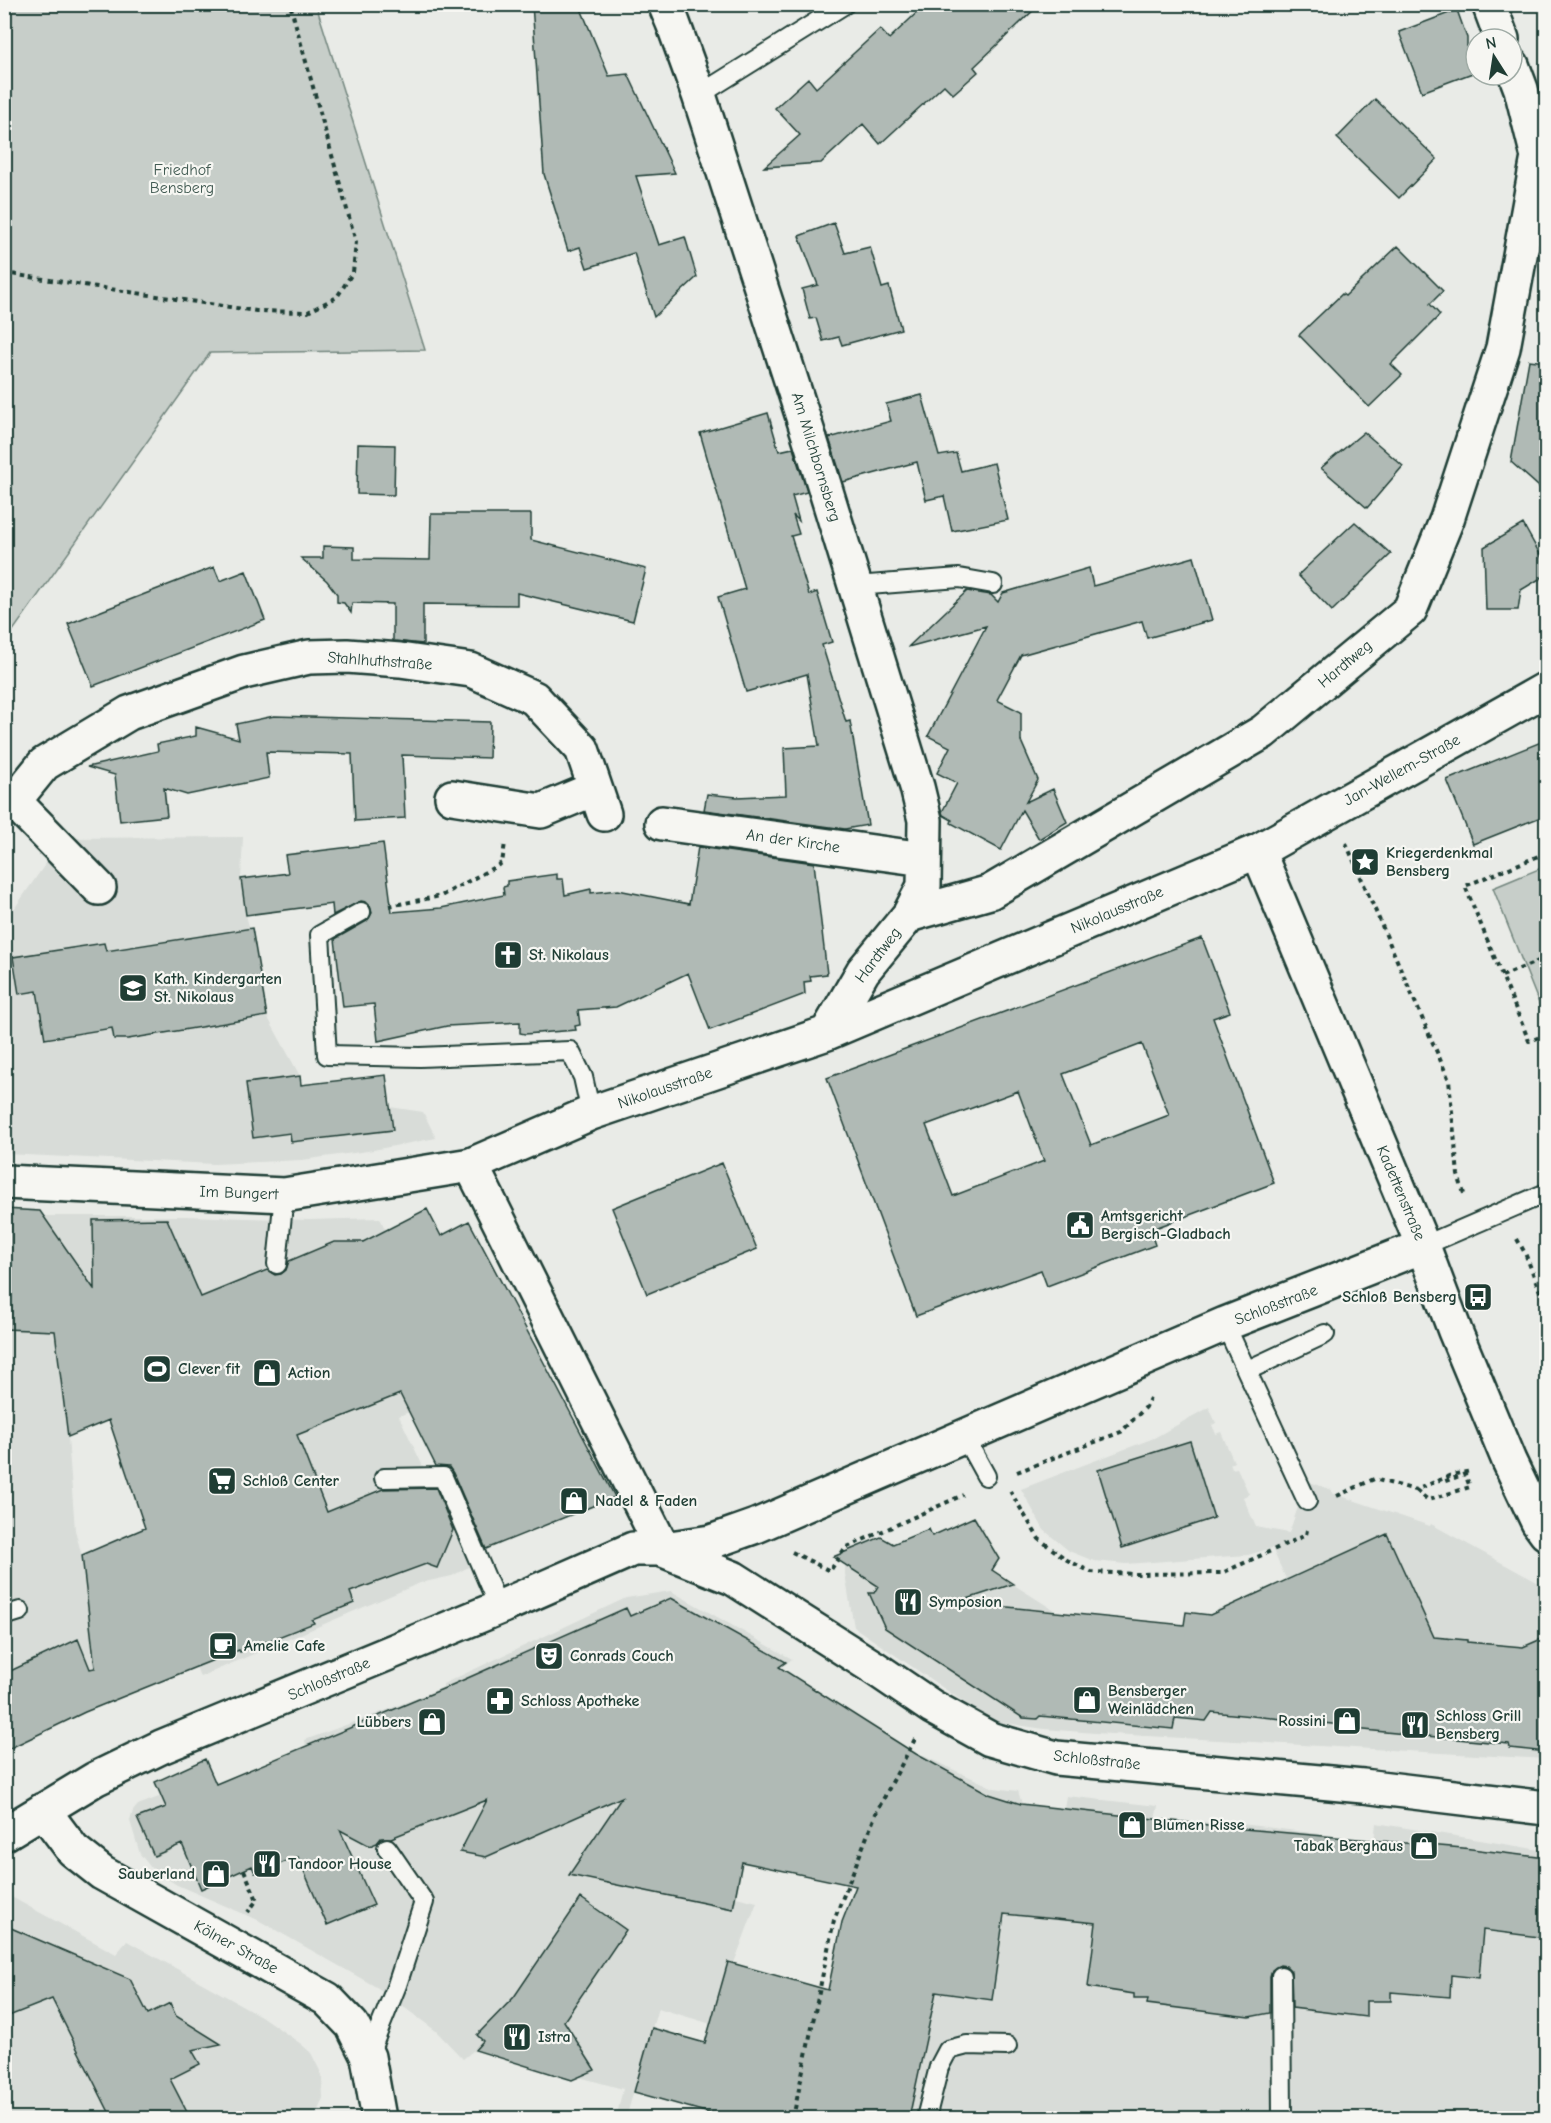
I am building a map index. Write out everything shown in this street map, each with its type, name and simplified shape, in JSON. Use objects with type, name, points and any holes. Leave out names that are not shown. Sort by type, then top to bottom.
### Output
[{"type":"street","name":"Am Milchbornsberg","points":[[665,4],[699,95],[856,586],[917,787],[925,820],[924,886],[909,915]]},
{"type":"street","points":[[1489,4],[1498,27]]},
{"type":"street","name":"Hardtweg","points":[[827,1033],[862,971],[909,915],[990,892],[1263,732],[1410,610],[1447,519],[1503,348],[1538,157],[1520,87]]},
{"type":"street","name":"Stahlhuthstraße","points":[[9,799],[44,764],[129,713],[244,672],[309,657],[347,656],[471,669],[534,698],[582,749],[599,802],[541,811],[511,806]]},
{"type":"street","name":"Jan-Wellem-Straße","points":[[1258,850],[1546,689]]},
{"type":"street","points":[[452,797],[511,806]]},
{"type":"street","points":[[9,799],[99,888]]},
{"type":"street","name":"An der Kirche","points":[[662,823],[924,859]]},
{"type":"street","name":"Nikolausstraße","points":[[471,1165],[591,1113],[827,1033],[1258,850]]},
{"type":"street","name":"Kadettenstraße","points":[[1258,850],[1423,1246],[1455,1331],[1509,1461],[1538,1522],[1546,1533]]},
{"type":"street","points":[[471,1165],[663,1549]]},
{"type":"street","name":"Im Bungert","points":[[4,1182],[285,1195],[471,1165]]},
{"type":"street","name":"Schloßstraße","points":[[4,1834],[95,1779],[161,1747],[499,1608],[633,1549],[663,1549],[711,1542],[756,1526],[1225,1324],[1423,1246]]},
{"type":"street","name":"Schloßstraße","points":[[663,1549],[733,1578],[932,1707],[990,1739],[1056,1758],[1363,1786],[1546,1808]]},
{"type":"street","name":"Kölner Straße","points":[[43,1810],[74,1850],[102,1873],[327,1998],[352,2025],[368,2057],[379,2118]]},
{"type":"lane","points":[[699,95],[844,4]]},
{"type":"lane","points":[[856,586],[958,578],[993,584]]},
{"type":"lane","points":[[361,912],[320,935],[327,1055],[420,1057],[570,1051],[583,1077],[591,1113]]},
{"type":"lane","points":[[1423,1246],[1546,1192]]},
{"type":"lane","points":[[277,1264],[285,1195]]},
{"type":"lane","points":[[1225,1324],[1307,1501]]},
{"type":"lane","points":[[1248,1370],[1325,1334]]},
{"type":"lane","points":[[964,1436],[986,1476]]},
{"type":"lane","points":[[384,1478],[443,1477],[499,1608]]},
{"type":"lane","points":[[368,2057],[397,1985],[424,1902],[387,1848]]},
{"type":"lane","points":[[1281,1976],[1282,2118]]},
{"type":"lane","points":[[926,2118],[939,2067],[948,2050],[967,2045],[1007,2046]]},
{"type":"path","points":[[4,273],[256,311],[308,312],[338,297],[353,273],[356,242],[290,4]]},
{"type":"path","points":[[361,912],[441,896],[502,863],[511,806]]},
{"type":"path","points":[[1331,810],[1449,1080],[1458,1175],[1466,1200],[1476,1222],[1503,1228],[1513,1234],[1525,1253],[1546,1306]]},
{"type":"path","points":[[1546,854],[1465,886],[1529,1041],[1546,1035]]},
{"type":"path","points":[[1502,976],[1546,958]]},
{"type":"path","points":[[1416,1490],[1451,1475],[1509,1461]]},
{"type":"path","points":[[1332,1499],[1374,1479],[1416,1490],[1428,1500],[1470,1487],[1465,1474],[1443,1482]]},
{"type":"path","points":[[1008,1488],[1039,1539],[1067,1560],[1091,1572],[1222,1573],[1306,1535],[1308,1526]]},
{"type":"path","points":[[782,1547],[830,1571]]},
{"type":"path","points":[[793,2118],[834,1920],[876,1811],[932,1707]]},
{"type":"shaded area","name":"Kath. Kindergarten St. Nikolaus","points":[[243,837],[241,879],[267,1016],[300,1076],[301,1085],[386,1075],[390,1107],[423,1112],[436,1138],[368,1151],[302,1160],[214,1164],[5,1154],[5,922],[44,866],[53,838]]},
{"type":"shaded area","points":[[5,1209],[41,1211],[42,1216],[187,1216],[309,1220],[380,1218],[450,1373],[409,1412],[399,1416],[468,1561],[472,1565],[452,1576],[420,1583],[200,1677],[156,1560],[110,1421],[68,1437],[75,1530],[83,1560],[110,1701],[5,1750]]},
{"type":"shaded area","points":[[1209,1407],[1216,1423],[1212,1425],[1216,1434],[1221,1432],[1234,1462],[1230,1464],[1232,1469],[1237,1468],[1249,1494],[1243,1497],[1256,1527],[1289,1533],[1307,1481],[1332,1490],[1332,1493],[1430,1526],[1431,1524],[1546,1587],[1546,1759],[1095,1733],[998,1722],[977,1711],[854,1627],[845,1574],[845,1565],[852,1553],[866,1543],[882,1537],[902,1550],[907,1539],[929,1529],[933,1536],[976,1517],[999,1559],[992,1571],[1057,1612],[1184,1624],[1186,1613],[1218,1616],[1218,1608],[1231,1610],[1287,1581],[1272,1548],[1248,1555],[1126,1564],[1094,1561],[1069,1551],[1044,1530],[1021,1489],[1154,1438]]},
{"type":"shaded area","points":[[671,1591],[792,1659],[700,1730],[640,1863],[739,1882],[736,1897],[757,1902],[711,2024],[658,2008],[626,2118],[616,2118],[623,2089],[579,2077],[572,2080],[499,2057],[484,2042],[463,2059],[436,2031],[378,1988],[258,1920],[177,1885],[152,1869],[140,1854],[130,1821],[138,1805],[213,1776],[217,1785],[306,1746],[305,1740],[443,1687],[443,1684],[626,1598]]},
{"type":"shaded area","points":[[917,1753],[994,1788],[1018,1791],[1022,1804],[1064,1809],[1066,1796],[1158,1806],[1155,1819],[1242,1824],[1374,1841],[1376,1823],[1546,1851],[1546,2118],[802,2118],[844,1920],[880,1831],[876,1829]]},
{"type":"shaded area","points":[[4,1893],[116,1954],[127,1941],[261,2016],[301,2044],[311,2053],[322,2075],[323,2098],[315,2118],[5,2118]]},
{"type":"green space","name":"Friedhof Bensberg","points":[[5,4],[316,5],[425,350],[210,353],[5,642]]},
{"type":"green space","points":[[1546,866],[1546,1021],[1493,888]]},
{"type":"building","points":[[532,4],[579,4],[609,76],[628,74],[675,173],[636,176],[659,245],[685,237],[697,277],[654,317],[634,253],[587,268],[580,247],[568,251],[544,174]]},
{"type":"building","points":[[926,4],[1040,4],[974,67],[978,72],[953,94],[944,85],[880,144],[863,124],[821,163],[764,167],[800,135],[775,108],[808,78],[816,88],[880,29],[889,39]]},
{"type":"building","points":[[1457,10],[1464,30],[1464,76],[1422,92],[1399,32]]},
{"type":"building","points":[[1375,99],[1437,159],[1399,198],[1337,138]]},
{"type":"building","points":[[834,223],[845,253],[870,247],[882,288],[889,286],[901,329],[842,345],[839,337],[823,341],[816,318],[810,319],[802,289],[818,285],[799,236]]},
{"type":"building","points":[[1398,246],[1443,291],[1430,304],[1440,315],[1391,364],[1402,375],[1369,407],[1299,335]]},
{"type":"building","points":[[1529,360],[1546,362],[1546,493],[1511,462]]},
{"type":"building","points":[[922,395],[939,456],[956,453],[961,471],[994,463],[1008,520],[952,531],[944,496],[926,500],[917,462],[843,482],[829,438],[891,421],[886,404]]},
{"type":"building","points":[[768,413],[779,451],[793,448],[807,492],[792,496],[799,521],[793,515],[799,534],[791,536],[809,595],[817,592],[832,642],[822,645],[846,722],[850,721],[868,825],[845,829],[704,810],[707,794],[737,797],[786,795],[784,748],[819,746],[807,674],[746,692],[718,597],[745,589],[700,433]]},
{"type":"building","points":[[1364,432],[1403,466],[1367,508],[1321,468]]},
{"type":"building","points":[[358,444],[395,445],[394,495],[357,494]]},
{"type":"building","points":[[431,514],[531,514],[531,540],[646,569],[633,621],[517,593],[517,605],[423,604],[423,644],[393,641],[393,604],[352,603],[351,613],[344,603],[337,602],[337,594],[327,581],[301,558],[323,558],[323,546],[354,547],[354,559],[430,560]]},
{"type":"building","points":[[1355,522],[1391,554],[1332,611],[1298,575]]},
{"type":"building","points":[[1523,524],[1546,565],[1546,575],[1521,590],[1518,610],[1486,610],[1484,547]]},
{"type":"building","points":[[1194,557],[1212,620],[1147,638],[1142,621],[1021,655],[997,700],[1021,712],[1021,741],[1038,780],[1026,802],[1053,789],[1067,822],[1039,839],[1022,810],[1001,850],[951,823],[952,820],[942,812],[957,783],[937,773],[950,747],[928,736],[986,626],[908,647],[967,591],[991,595],[998,602],[1003,593],[1089,568],[1093,586]]},
{"type":"building","points":[[214,567],[220,581],[246,571],[265,620],[93,686],[68,624]]},
{"type":"building","points":[[274,716],[490,722],[489,758],[402,755],[405,818],[355,821],[352,754],[266,752],[269,778],[187,795],[164,788],[167,816],[120,821],[115,775],[87,767],[158,751],[157,744],[196,736],[196,727],[239,739],[236,724]]},
{"type":"building","points":[[1546,740],[1546,815],[1473,844],[1447,780]]},
{"type":"building","points":[[383,843],[392,912],[441,908],[504,895],[503,887],[507,886],[507,881],[557,874],[557,879],[563,879],[565,895],[591,889],[591,893],[618,890],[689,904],[698,847],[814,863],[827,974],[810,976],[811,981],[804,982],[805,994],[710,1030],[688,973],[616,1007],[578,1010],[580,1025],[575,1026],[576,1030],[525,1034],[520,1033],[520,1022],[447,1026],[378,1041],[374,1004],[343,1007],[335,939],[367,921],[372,913],[370,906],[361,901],[333,915],[332,904],[246,915],[241,879],[288,873],[285,855]]},
{"type":"building","points":[[252,928],[267,1016],[128,1039],[114,1039],[112,1028],[45,1039],[37,991],[19,994],[13,957],[104,943],[106,951]]},
{"type":"building","points":[[1202,938],[1230,1012],[1213,1018],[1274,1183],[1150,1230],[1155,1245],[1047,1286],[1041,1270],[916,1316],[827,1078]],"holes":[[[1142,1044],[1169,1115],[1091,1145],[1063,1074]],[[1018,1091],[1044,1161],[953,1196],[926,1125]]]},
{"type":"building","points":[[386,1075],[393,1130],[291,1142],[290,1133],[253,1138],[246,1083],[300,1076],[301,1085]]},
{"type":"building","points":[[722,1163],[757,1249],[647,1294],[612,1208]]},
{"type":"building","points":[[4,1209],[40,1211],[94,1289],[93,1220],[167,1219],[201,1297],[267,1270],[275,1275],[281,1274],[286,1270],[289,1261],[334,1242],[363,1242],[427,1209],[441,1236],[469,1221],[615,1497],[486,1549],[453,1473],[449,1467],[436,1466],[400,1394],[297,1435],[327,1512],[383,1489],[436,1488],[453,1530],[437,1568],[426,1564],[350,1592],[354,1603],[312,1620],[314,1623],[240,1652],[239,1650],[85,1712],[4,1751],[4,1674],[78,1639],[90,1669],[95,1668],[82,1555],[145,1528],[109,1420],[68,1437],[55,1331],[4,1329]]},
{"type":"building","points":[[1190,1441],[1214,1518],[1122,1548],[1098,1470]]},
{"type":"building","points":[[974,1517],[999,1559],[992,1570],[1013,1584],[958,1602],[1184,1625],[1186,1612],[1210,1615],[1387,1534],[1434,1637],[1523,1647],[1546,1637],[1546,1752],[1510,1748],[1509,1744],[1212,1712],[1206,1721],[1175,1718],[1173,1729],[1040,1716],[1037,1719],[1023,1718],[885,1628],[869,1593],[874,1593],[878,1586],[833,1557],[881,1537],[893,1544],[929,1529],[932,1536]]},
{"type":"building","points":[[671,1598],[786,1662],[779,1667],[916,1754],[989,1794],[1021,1804],[1244,1829],[1463,1848],[1546,1858],[1546,1938],[1483,1930],[1479,1978],[1451,1975],[1450,1997],[1391,1992],[1391,2001],[1366,2001],[1366,2017],[1292,2008],[1291,1971],[1286,1966],[1280,1965],[1272,1970],[1270,1976],[1270,2013],[1249,2017],[1147,2004],[1148,1999],[1134,1999],[1134,1994],[1088,1987],[1096,1923],[1004,1914],[992,2000],[936,1992],[909,2118],[727,2118],[634,2092],[652,2028],[705,2043],[728,1962],[828,1990],[842,1922],[856,1886],[742,1862],[733,1909],[569,1875],[622,1797],[486,1857],[460,1852],[487,1800],[391,1838],[381,1838],[370,1846],[340,1830],[374,1905],[327,1925],[298,1857],[255,1873],[252,1866],[201,1889],[182,1844],[154,1856],[137,1818],[166,1807],[155,1782],[205,1759],[216,1784],[445,1688],[626,1608],[630,1616]]},
{"type":"building","points":[[581,1898],[626,1930],[564,2021],[595,2070],[572,2080],[475,2050],[483,2041],[477,2035],[514,1997]]},
{"type":"building","points":[[4,1925],[130,1979],[148,2014],[170,2003],[176,2016],[221,2044],[192,2050],[200,2064],[170,2079],[190,2118],[112,2118],[52,1999],[4,2018]]},
{"type":"place","name":"Kriegerdenkmal Bensberg","points":[[1365,862]]},
{"type":"place","name":"St. Nikolaus","points":[[508,955]]},
{"type":"place","name":"Kath. Kindergarten St. Nikolaus","points":[[133,988]]},
{"type":"place","name":"Amtsgericht Bergisch-Gladbach","points":[[1080,1225]]},
{"type":"place","name":"Schloß Bensberg","points":[[1478,1297]]},
{"type":"place","name":"Clever fit","points":[[157,1369]]},
{"type":"place","name":"Action","points":[[267,1373]]},
{"type":"place","name":"Schloß Center","points":[[222,1481]]},
{"type":"place","name":"Nadel & Faden","points":[[574,1501]]},
{"type":"place","name":"Symposion","points":[[908,1602]]},
{"type":"place","name":"Amelie Cafe","points":[[223,1646]]},
{"type":"place","name":"Conrads Couch","points":[[549,1656]]},
{"type":"place","name":"Bensberger Weinlädchen","points":[[1087,1700]]},
{"type":"place","name":"Schloss Apotheke","points":[[500,1701]]},
{"type":"place","name":"Rossini","points":[[1347,1721]]},
{"type":"place","name":"Lübbers","points":[[432,1722]]},
{"type":"place","name":"Schloss Grill Bensberg","points":[[1415,1725]]},
{"type":"place","name":"Blumen Risse","points":[[1132,1825]]},
{"type":"place","name":"Tabak Berghaus","points":[[1424,1846]]},
{"type":"place","name":"Tandoor House","points":[[267,1864]]},
{"type":"place","name":"Sauberland","points":[[216,1874]]},
{"type":"place","name":"Istra","points":[[517,2037]]}]
